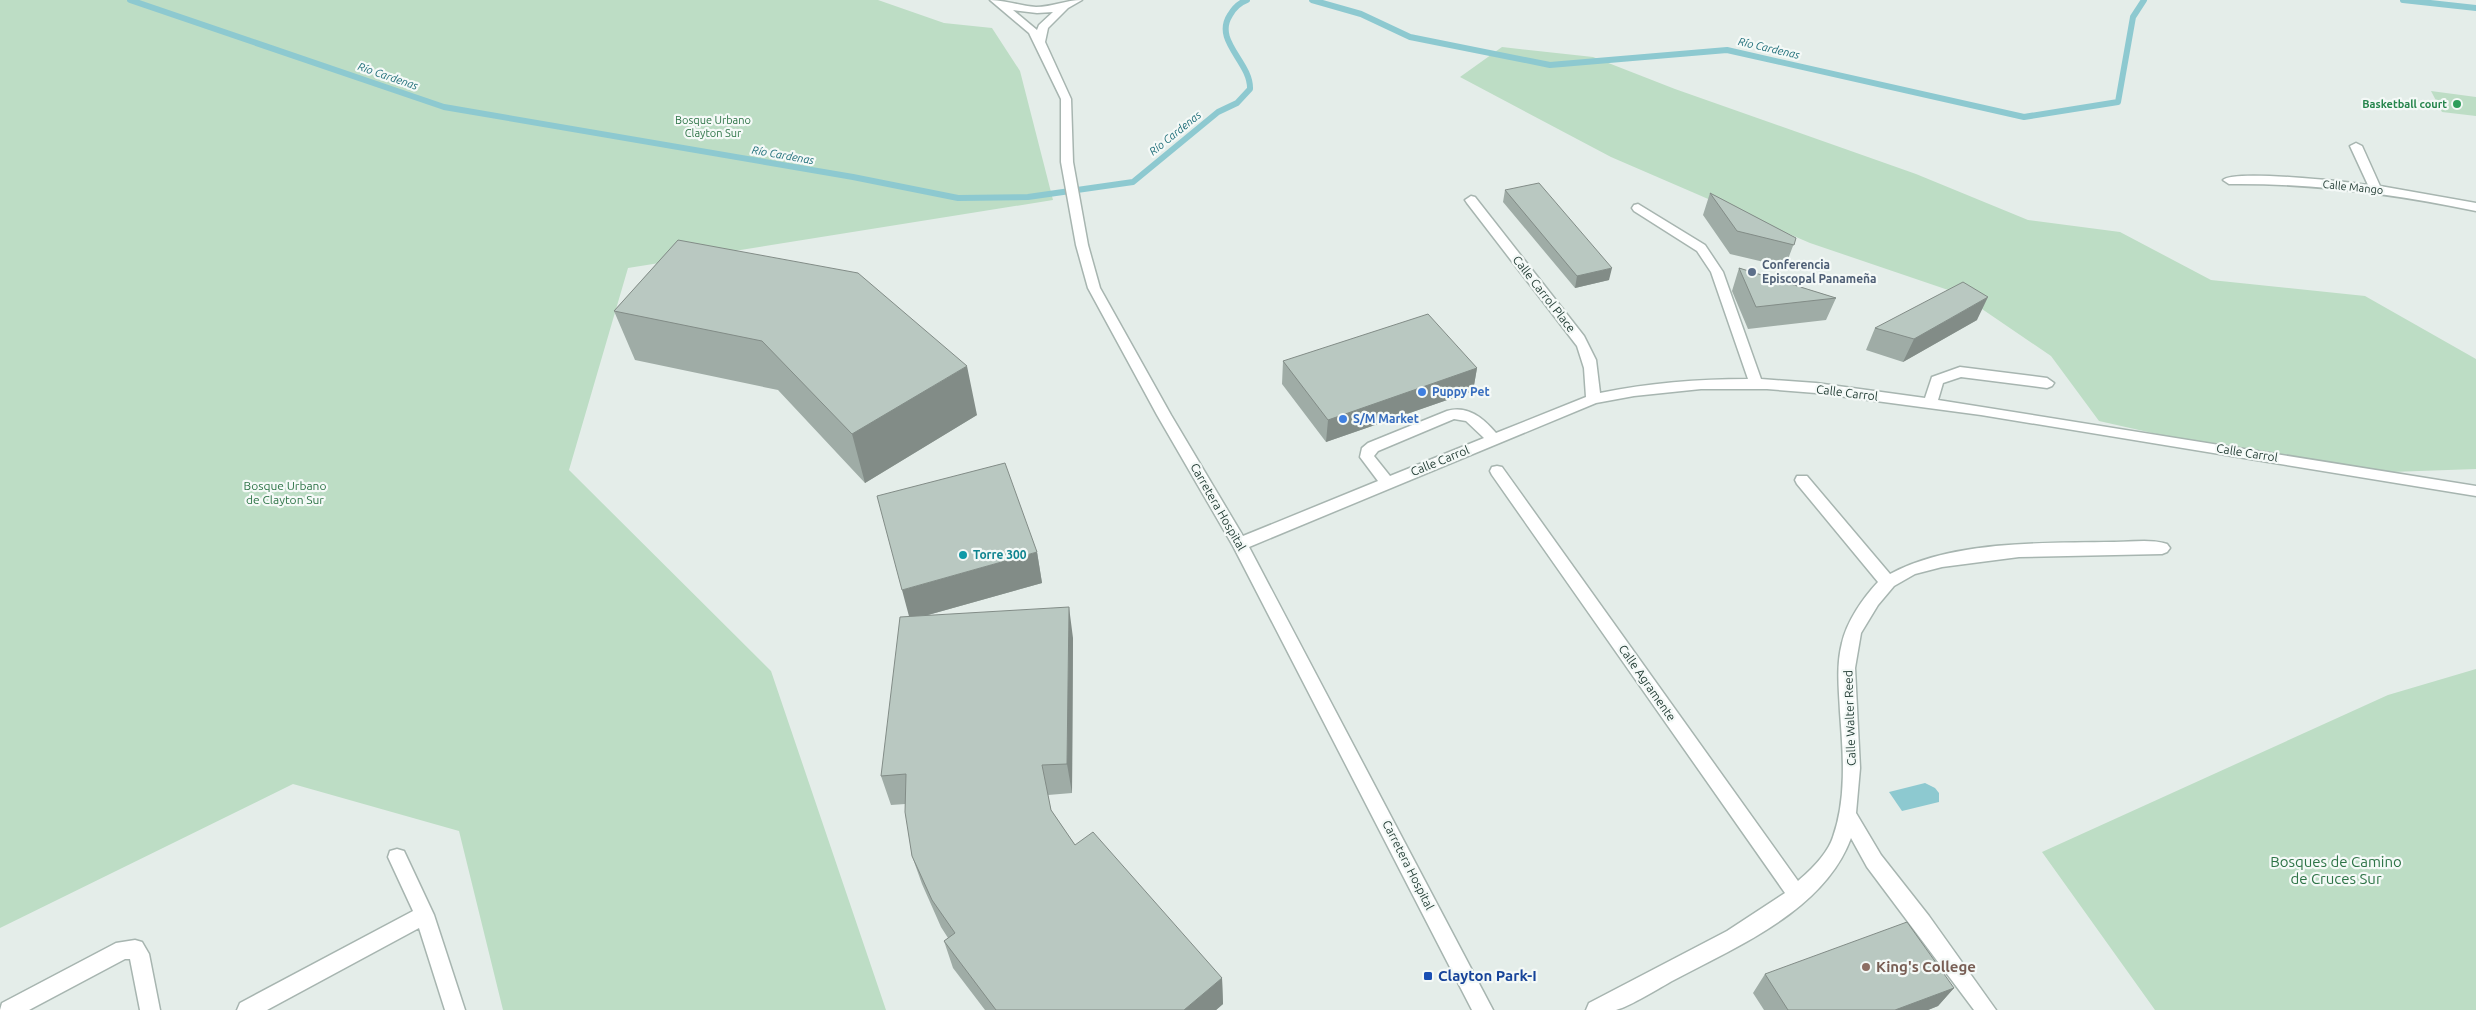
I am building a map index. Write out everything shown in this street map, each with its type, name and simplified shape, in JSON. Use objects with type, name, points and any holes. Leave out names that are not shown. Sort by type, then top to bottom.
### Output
[{"type":"street","points":[[1024,22],[1077,0]]},
{"type":"street","points":[[999,2],[1028,10],[1065,6]]},
{"type":"street","name":"Carretera Hospital","points":[[999,2],[1024,22],[1040,42],[1066,99],[1067,162],[1082,244],[1094,288],[1240,544],[1483,1010]]},
{"type":"street","points":[[1040,42],[1041,32],[1046,22],[1065,6]]},
{"type":"street","points":[[2356,146],[2375,188]]},
{"type":"street","name":"Calle Mango","points":[[2229,180],[2279,180],[2375,188],[2476,207]]},
{"type":"street","name":"Calle Carrol Place","points":[[1470,200],[1588,353],[1592,367],[1593,399]]},
{"type":"street","points":[[1638,208],[1701,248],[1709,259],[1717,272],[1756,384]]},
{"type":"street","points":[[1930,403],[1937,380],[1960,372],[2047,383]]},
{"type":"street","name":"Calle Carrol","points":[[1240,544],[1593,399],[1669,386],[1756,384],[1816,388],[1930,403],[2476,491]]},
{"type":"street","points":[[1386,483],[1367,457],[1367,452],[1373,447],[1452,414],[1464,413],[1474,418],[1493,440]]},
{"type":"street","name":"Calle Agramente","points":[[1497,471],[1797,895]]},
{"type":"street","points":[[1802,480],[1888,582]]},
{"type":"street","name":"Calle Walter Reed","points":[[1596,1010],[1755,927],[1797,895],[1826,866],[1841,840],[1852,788],[1852,739],[1847,683],[1851,638],[1868,607],[1888,582],[1911,569],[1946,560],[2076,548],[2162,548]]},
{"type":"street","points":[[1847,814],[1874,861],[1922,922],[1986,1010]]},
{"type":"street","points":[[397,857],[424,916],[454,1010]]},
{"type":"street","points":[[247,1010],[424,916]]},
{"type":"street","points":[[9,1010],[123,950],[135,949],[140,954],[150,1009]]},
{"type":"green space","name":"Bosque Urbano de Clayton Sur","points":[[0,0],[878,0],[944,23],[992,28],[1020,71],[1053,200],[628,268],[569,470],[771,671],[886,1010],[503,1010],[459,831],[293,784],[0,928]]},
{"type":"green space","points":[[1502,47],[1593,57],[1675,89],[1916,174],[2028,220],[2120,232],[2211,280],[2365,296],[2476,359],[2476,469],[2335,474],[2099,421],[2051,356],[1960,294],[1810,243],[1611,157],[1460,77]]},
{"type":"green space","name":"Basketball court","points":[[2431,91],[2476,97],[2476,116],[2442,112]]},
{"type":"green space","name":"Bosques de Camino de Cruces Sur","points":[[2476,669],[2476,1010],[2155,1010],[2042,852],[2388,695]]},
{"type":"water","points":[[1925,783],[1935,788],[1939,793],[1939,802],[1902,811],[1889,792]]},
{"type":"building","points":[[1539,183],[1612,268],[1577,276],[1505,190]]},
{"type":"building","points":[[1710,193],[1796,238],[1794,245],[1737,231]]},
{"type":"building","points":[[678,240],[858,273],[967,366],[852,434],[762,341],[614,311]]},
{"type":"building","points":[[1739,268],[1836,298],[1756,307]]},
{"type":"building","points":[[1963,282],[1988,297],[1914,339],[1875,328]]},
{"type":"building","points":[[1428,314],[1477,368],[1328,420],[1283,361]]},
{"type":"building","name":"Torre 300","points":[[1005,463],[1037,552],[902,590],[877,496]]},
{"type":"building","points":[[1069,607],[1067,764],[1042,765],[1051,810],[1075,845],[1093,832],[1222,978],[1184,1010],[996,1010],[944,941],[955,933],[932,900],[912,856],[905,812],[906,774],[881,776],[900,617]]},
{"type":"building","name":"King's College","points":[[1907,922],[1954,988],[1895,1010],[1788,1010],[1765,974]]},
{"type":"waterway","name":"Río Cardenas","points":[[130,0],[444,107],[853,177],[958,198],[1028,197],[1133,182],[1218,112],[1237,103],[1250,89],[1249,79],[1226,34],[1226,25],[1232,12],[1239,4],[1247,0]]},
{"type":"waterway","name":"Río Cardenas","points":[[1312,0],[1361,14],[1410,37],[1550,65],[1727,50],[2024,117],[2118,102],[2133,17],[2144,0]]},
{"type":"waterway","name":"Río Cardenas","points":[[2403,0],[2476,8]]},
{"type":"place","name":"Basketball court","points":[[2457,104]]},
{"type":"place","name":"Conferencia Episcopal Panameña","points":[[1752,272]]},
{"type":"place","name":"Puppy Pet","points":[[1422,392]]},
{"type":"place","name":"S/M Market","points":[[1343,419]]},
{"type":"place","name":"Torre 300","points":[[963,555]]},
{"type":"place","name":"King's College","points":[[1866,967]]},
{"type":"place","name":"Clayton Park-I","points":[[1428,976]]},
{"type":"park label","name":"Bosque Urbano Clayton Sur","points":[[713,126]]}]
